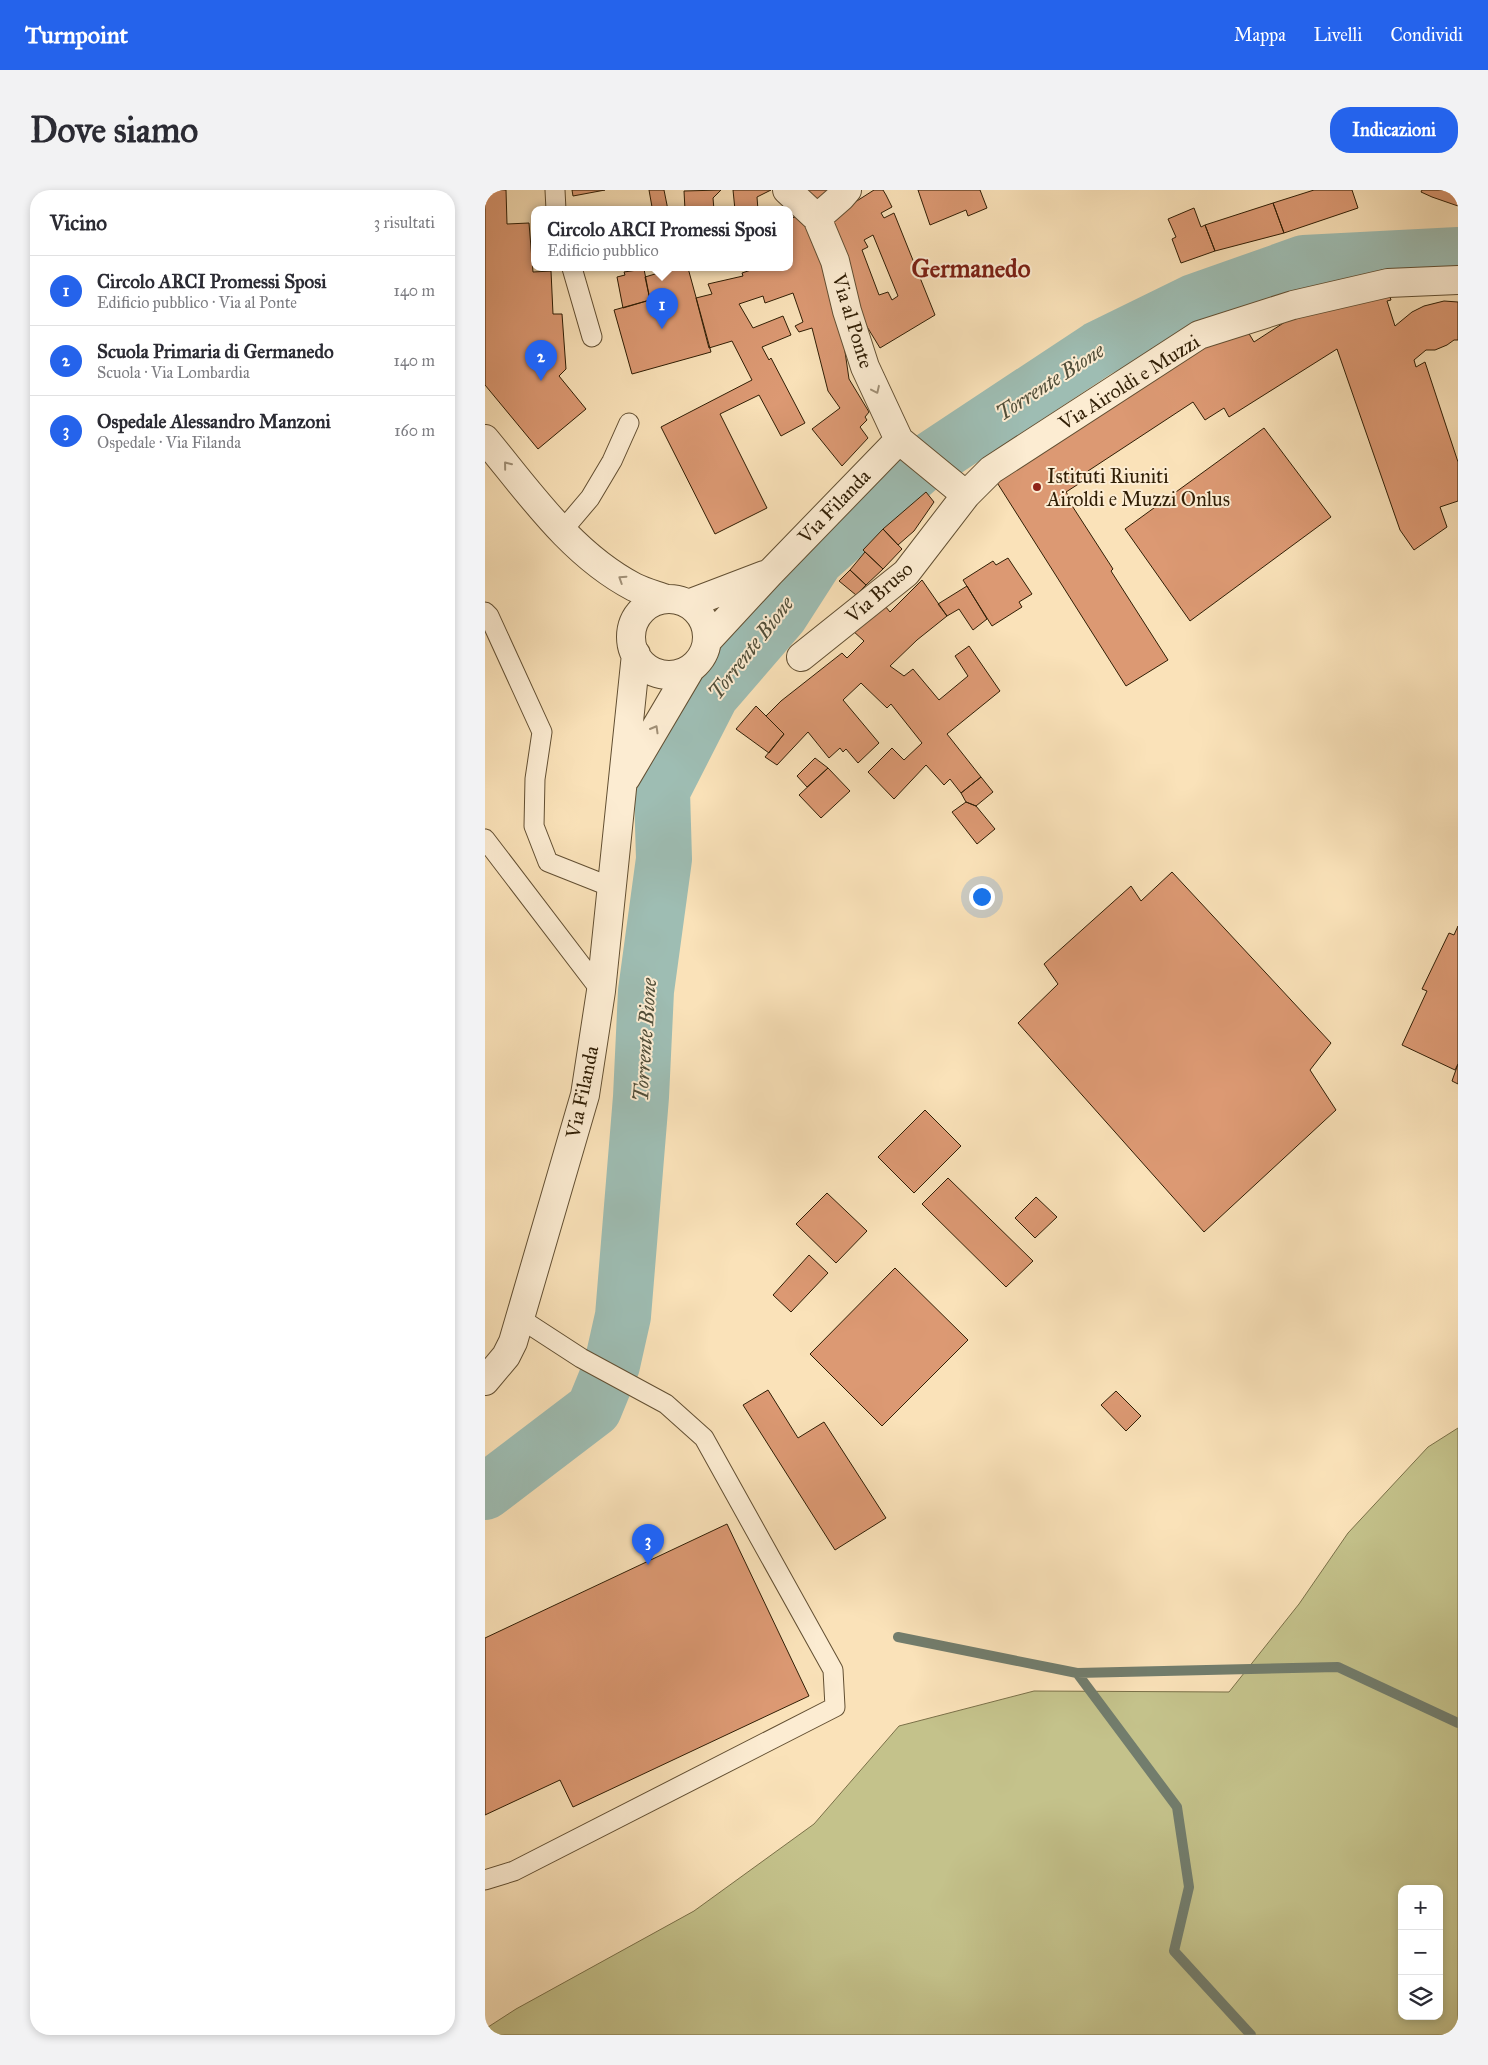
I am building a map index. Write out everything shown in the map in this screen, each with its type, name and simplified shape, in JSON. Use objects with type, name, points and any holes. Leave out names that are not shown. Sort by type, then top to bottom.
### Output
[{"type":"street","name":"Via al Ponte","points":[[787,190],[817,218],[835,261],[847,311],[865,367],[907,447]]},
{"type":"street","points":[[817,218],[841,198],[847,190]]},
{"type":"street","name":"Via Airoldi e Muzzi","points":[[956,487],[991,470],[1199,336],[1293,305],[1389,283],[1458,280]]},
{"type":"street","points":[[485,439],[561,531],[601,566],[634,587],[677,601],[697,610],[707,630],[707,641]]},
{"type":"street","points":[[907,447],[956,487]]},
{"type":"street","name":"Via Filanda","points":[[622,786],[691,668],[699,661],[707,641],[770,573],[907,447]]},
{"type":"street","name":"Via Bruso","points":[[801,657],[906,573],[956,487]]},
{"type":"street","name":"Via Filanda","points":[[485,1381],[506,1356],[521,1319],[585,1095],[601,992],[636,654],[632,642],[632,630],[636,618],[650,605],[677,601],[770,573]]},
{"type":"street","points":[[636,654],[643,665],[654,672],[666,675],[679,674],[691,668]]},
{"type":"lane","points":[[555,190],[556,206]]},
{"type":"lane","points":[[573,271],[592,337]]},
{"type":"lane","points":[[561,531],[590,498],[612,461],[629,423]]},
{"type":"lane","points":[[485,612],[489,616],[542,732],[535,779],[534,826],[548,862],[611,888]]},
{"type":"lane","points":[[485,839],[601,992]]},
{"type":"lane","points":[[485,1880],[514,1871],[835,1706],[833,1670],[704,1438],[666,1404],[581,1358],[521,1319]]},
{"type":"shaded area","points":[[1458,1428],[1458,2035],[485,2035],[485,2029],[516,2009],[694,1911],[814,1824],[899,1726],[1034,1691],[1229,1692],[1299,1604],[1348,1533],[1428,1447]]},
{"type":"building","points":[[485,190],[506,190],[507,224],[529,223],[531,271],[551,271],[553,314],[562,314],[566,369],[559,376],[586,409],[538,449],[485,385]]},
{"type":"building","points":[[572,190],[605,190],[573,196]]},
{"type":"building","points":[[649,190],[664,190],[667,206],[652,206]]},
{"type":"building","points":[[721,190],[713,198],[714,206],[685,206],[684,191]]},
{"type":"building","points":[[733,190],[771,190],[757,197],[758,206],[735,206]]},
{"type":"building","points":[[800,190],[837,190],[815,206]]},
{"type":"building","points":[[874,190],[883,190],[892,207],[881,213],[884,218],[894,213],[935,315],[880,348],[855,307],[827,220]],"holes":[[[873,235],[898,296],[892,300],[888,292],[879,295],[862,250],[868,247],[864,240]]]},
{"type":"building","points":[[918,190],[980,190],[987,208],[968,216],[966,210],[930,225]]},
{"type":"building","points":[[1314,190],[1352,190],[1358,208],[1284,233],[1273,203]]},
{"type":"building","points":[[1422,190],[1458,190],[1458,206],[1432,197],[1421,192]]},
{"type":"building","points":[[1273,203],[1284,233],[1215,251],[1205,225]]},
{"type":"building","points":[[1194,208],[1201,227],[1205,225],[1215,251],[1181,263],[1172,239],[1176,237],[1168,219]]},
{"type":"building","points":[[803,214],[834,276],[849,379],[869,412],[865,417],[867,420],[860,427],[868,438],[842,466],[812,429],[840,408],[828,391],[812,328],[799,332],[795,326],[803,322],[793,293],[765,303],[763,296],[739,304],[753,328],[783,316],[791,335],[762,347],[769,360],[771,358],[805,423],[781,436],[759,395],[720,414],[767,508],[715,534],[661,427],[752,380],[732,341],[709,348],[696,298],[712,294],[708,284],[743,276],[742,273],[748,271],[793,271],[793,218]]},
{"type":"building","points":[[644,271],[650,300],[623,308],[617,277],[625,275],[624,272]]},
{"type":"building","points":[[665,271],[689,271],[711,352],[632,374],[614,310],[650,300],[645,277]]},
{"type":"building","name":"Istituti Riuniti Airoldi e Muzzi Onlus","points":[[1389,294],[1391,300],[1387,301],[1395,326],[1412,312],[1424,306],[1444,301],[1458,302],[1458,340],[1454,340],[1435,350],[1426,350],[1414,360],[1416,367],[1425,362],[1458,462],[1458,501],[1440,507],[1447,527],[1414,550],[1400,530],[1337,349],[1229,417],[1224,408],[1205,420],[1193,402],[1088,471],[1091,476],[1066,492],[1071,500],[1069,501],[1113,569],[1111,571],[1168,660],[1126,686],[996,481],[1212,341],[1248,332],[1254,342],[1302,311]]},
{"type":"building","points":[[1264,428],[1331,517],[1190,621],[1125,529]]},
{"type":"building","points":[[926,492],[934,502],[914,531],[898,545],[883,529]]},
{"type":"building","points":[[883,529],[902,549],[883,569],[863,550]]},
{"type":"building","points":[[865,552],[883,569],[866,585],[850,570]]},
{"type":"building","points":[[1008,558],[1032,594],[1019,602],[1022,607],[992,626],[963,580],[993,561],[996,565]]},
{"type":"building","points":[[850,570],[866,585],[856,595],[839,581]]},
{"type":"building","points":[[922,580],[947,616],[917,640],[890,666],[904,676],[913,669],[939,700],[968,676],[955,656],[969,646],[1000,691],[947,734],[981,777],[961,793],[950,779],[944,785],[926,765],[894,799],[868,772],[892,748],[904,760],[922,743],[891,704],[887,708],[861,683],[843,700],[879,743],[858,763],[846,749],[843,752],[840,748],[829,758],[808,732],[777,765],[765,757],[784,734],[766,716],[781,701],[842,653],[847,658],[864,641],[852,630],[880,600],[890,612]]},
{"type":"building","points":[[967,586],[987,619],[973,630],[959,609],[947,616],[938,604]]},
{"type":"building","points":[[756,706],[784,734],[769,753],[736,729]]},
{"type":"building","points":[[815,758],[828,768],[807,787],[797,776]]},
{"type":"building","points":[[828,768],[850,791],[821,818],[799,795]]},
{"type":"building","points":[[981,777],[993,792],[976,806],[966,802],[961,793]]},
{"type":"building","points":[[966,802],[976,806],[995,829],[977,844],[952,812]]},
{"type":"building","points":[[1172,872],[1331,1043],[1310,1070],[1336,1110],[1204,1232],[1018,1023],[1058,984],[1044,964],[1131,886],[1141,901]]},
{"type":"building","points":[[1458,926],[1458,1064],[1455,1070],[1402,1045],[1427,991],[1422,989],[1449,933],[1454,935]]},
{"type":"building","points":[[1458,1064],[1458,1084],[1452,1081]]},
{"type":"building","points":[[925,1110],[961,1146],[914,1193],[878,1157]]},
{"type":"building","points":[[948,1178],[1033,1261],[1006,1287],[922,1204]]},
{"type":"building","points":[[827,1193],[867,1231],[836,1263],[796,1224]]},
{"type":"building","points":[[1036,1197],[1057,1217],[1035,1238],[1015,1218]]},
{"type":"building","points":[[809,1255],[828,1273],[791,1312],[773,1295]]},
{"type":"building","points":[[895,1268],[968,1340],[882,1426],[810,1354]]},
{"type":"building","points":[[768,1390],[798,1438],[824,1422],[886,1518],[835,1550],[743,1405]]},
{"type":"building","points":[[1116,1391],[1141,1416],[1126,1431],[1101,1405]]},
{"type":"building","points":[[727,1524],[809,1696],[573,1807],[560,1780],[485,1815],[485,1638]]},
{"type":"waterway","name":"Torrente Bione","points":[[485,1492],[594,1409],[612,1365],[623,1316],[641,1097],[646,991],[664,859],[662,791],[711,695],[780,615],[816,559],[918,468],[1098,349],[1194,302],[1304,263],[1458,255]]},
{"type":"waterway","points":[[898,1637],[1077,1673],[1177,1807],[1189,1887],[1174,1951],[1251,2035]]},
{"type":"waterway","points":[[1077,1673],[1338,1667],[1458,1723]]},
{"type":"place","name":"Circolo ARCI Promessi Sposi","points":[[662,329]]},
{"type":"place","name":"Scuola Primaria di Germanedo","points":[[541,381]]},
{"type":"place","name":"Istituti Riuniti Airoldi e Muzzi Onlus","points":[[1037,487]]},
{"type":"place","name":"Ospedale Alessandro Manzoni","points":[[648,1565]]},
{"type":"district","name":"Germanedo","points":[[971,268]]}]
